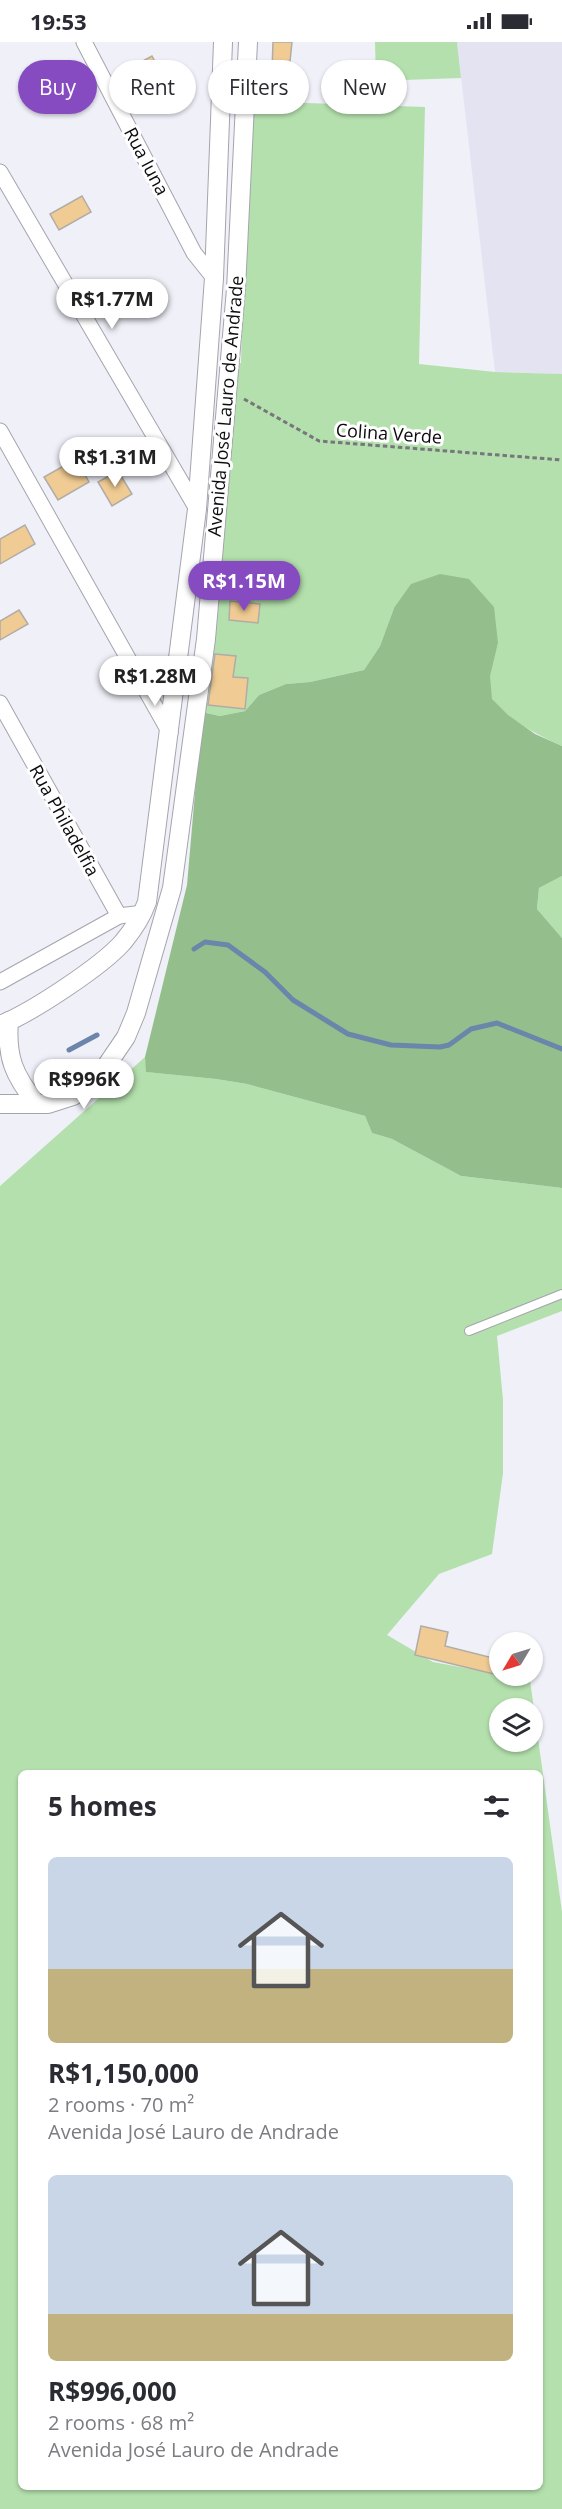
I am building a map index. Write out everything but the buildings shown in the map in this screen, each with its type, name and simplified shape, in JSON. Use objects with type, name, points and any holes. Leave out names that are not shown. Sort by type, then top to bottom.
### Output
[{"type":"street","name":"Rua Iuna","points":[[84,42],[194,253],[214,278]]},
{"type":"street","name":"Avenida José Lauro de Andrade","points":[[4,1023],[76,980],[122,943],[143,913],[147,902],[197,509],[214,278],[222,42]]},
{"type":"street","name":"Avenida José Lauro de Andrade","points":[[0,1104],[48,1104],[73,1096],[94,1084],[126,1037],[136,1014],[172,888],[206,639],[236,289],[248,42]]},
{"type":"street","points":[[0,172],[197,509]]},
{"type":"street","points":[[0,431],[170,733]]},
{"type":"street","name":"Rua Philadelfia","points":[[0,703],[119,916]]},
{"type":"street","points":[[2,977],[119,916],[143,913]]},
{"type":"street","points":[[4,1023],[12,1065],[22,1086],[37,1104]]},
{"type":"lane","points":[[469,1331],[562,1294]]},
{"type":"path","name":"Colina Verde","points":[[227,389],[319,441],[562,460]]},
{"type":"shaded area","points":[[457,42],[562,42],[562,374],[495,372]]},
{"type":"green space","points":[[375,42],[457,42],[461,78],[407,80],[407,60],[375,60]]},
{"type":"green space","points":[[309,103],[321,103],[321,114],[407,114],[407,106],[425,107],[419,364],[495,372],[562,374],[562,746],[513,720],[492,699],[489,678],[498,643],[394,608],[380,646],[364,670],[310,682],[286,684],[259,695],[245,711],[220,716],[202,712],[235,364],[241,363],[248,114],[309,114]]},
{"type":"green space","points":[[440,574],[469,579],[494,607],[498,643],[490,676],[492,699],[508,715],[535,734],[562,746],[562,876],[539,888],[537,909],[562,938],[562,1188],[461,1176],[392,1139],[372,1133],[365,1116],[247,1084],[146,1072],[145,1057],[187,885],[202,712],[220,716],[245,711],[259,695],[286,684],[310,682],[364,670],[380,646],[394,608],[411,584]]},
{"type":"green space","points":[[562,876],[562,938],[537,909],[539,888]]},
{"type":"green space","points":[[145,1057],[147,1072],[247,1084],[365,1116],[372,1133],[392,1139],[461,1176],[562,1188],[562,1311],[497,1336],[503,1400],[503,1473],[492,1554],[439,1574],[387,1635],[433,1662],[489,1672],[489,1686],[531,1686],[532,1698],[489,1698],[489,1752],[540,1752],[542,1770],[18,1770],[18,2490],[543,2490],[543,1774],[562,1912],[562,2509],[0,2509],[0,1186]]},
{"type":"waterway","points":[[194,949],[205,942],[228,945],[265,972],[293,1000],[348,1034],[391,1045],[440,1047],[449,1045],[471,1029],[497,1023],[562,1049]]},
{"type":"waterway","points":[[69,1050],[97,1035]]}]
